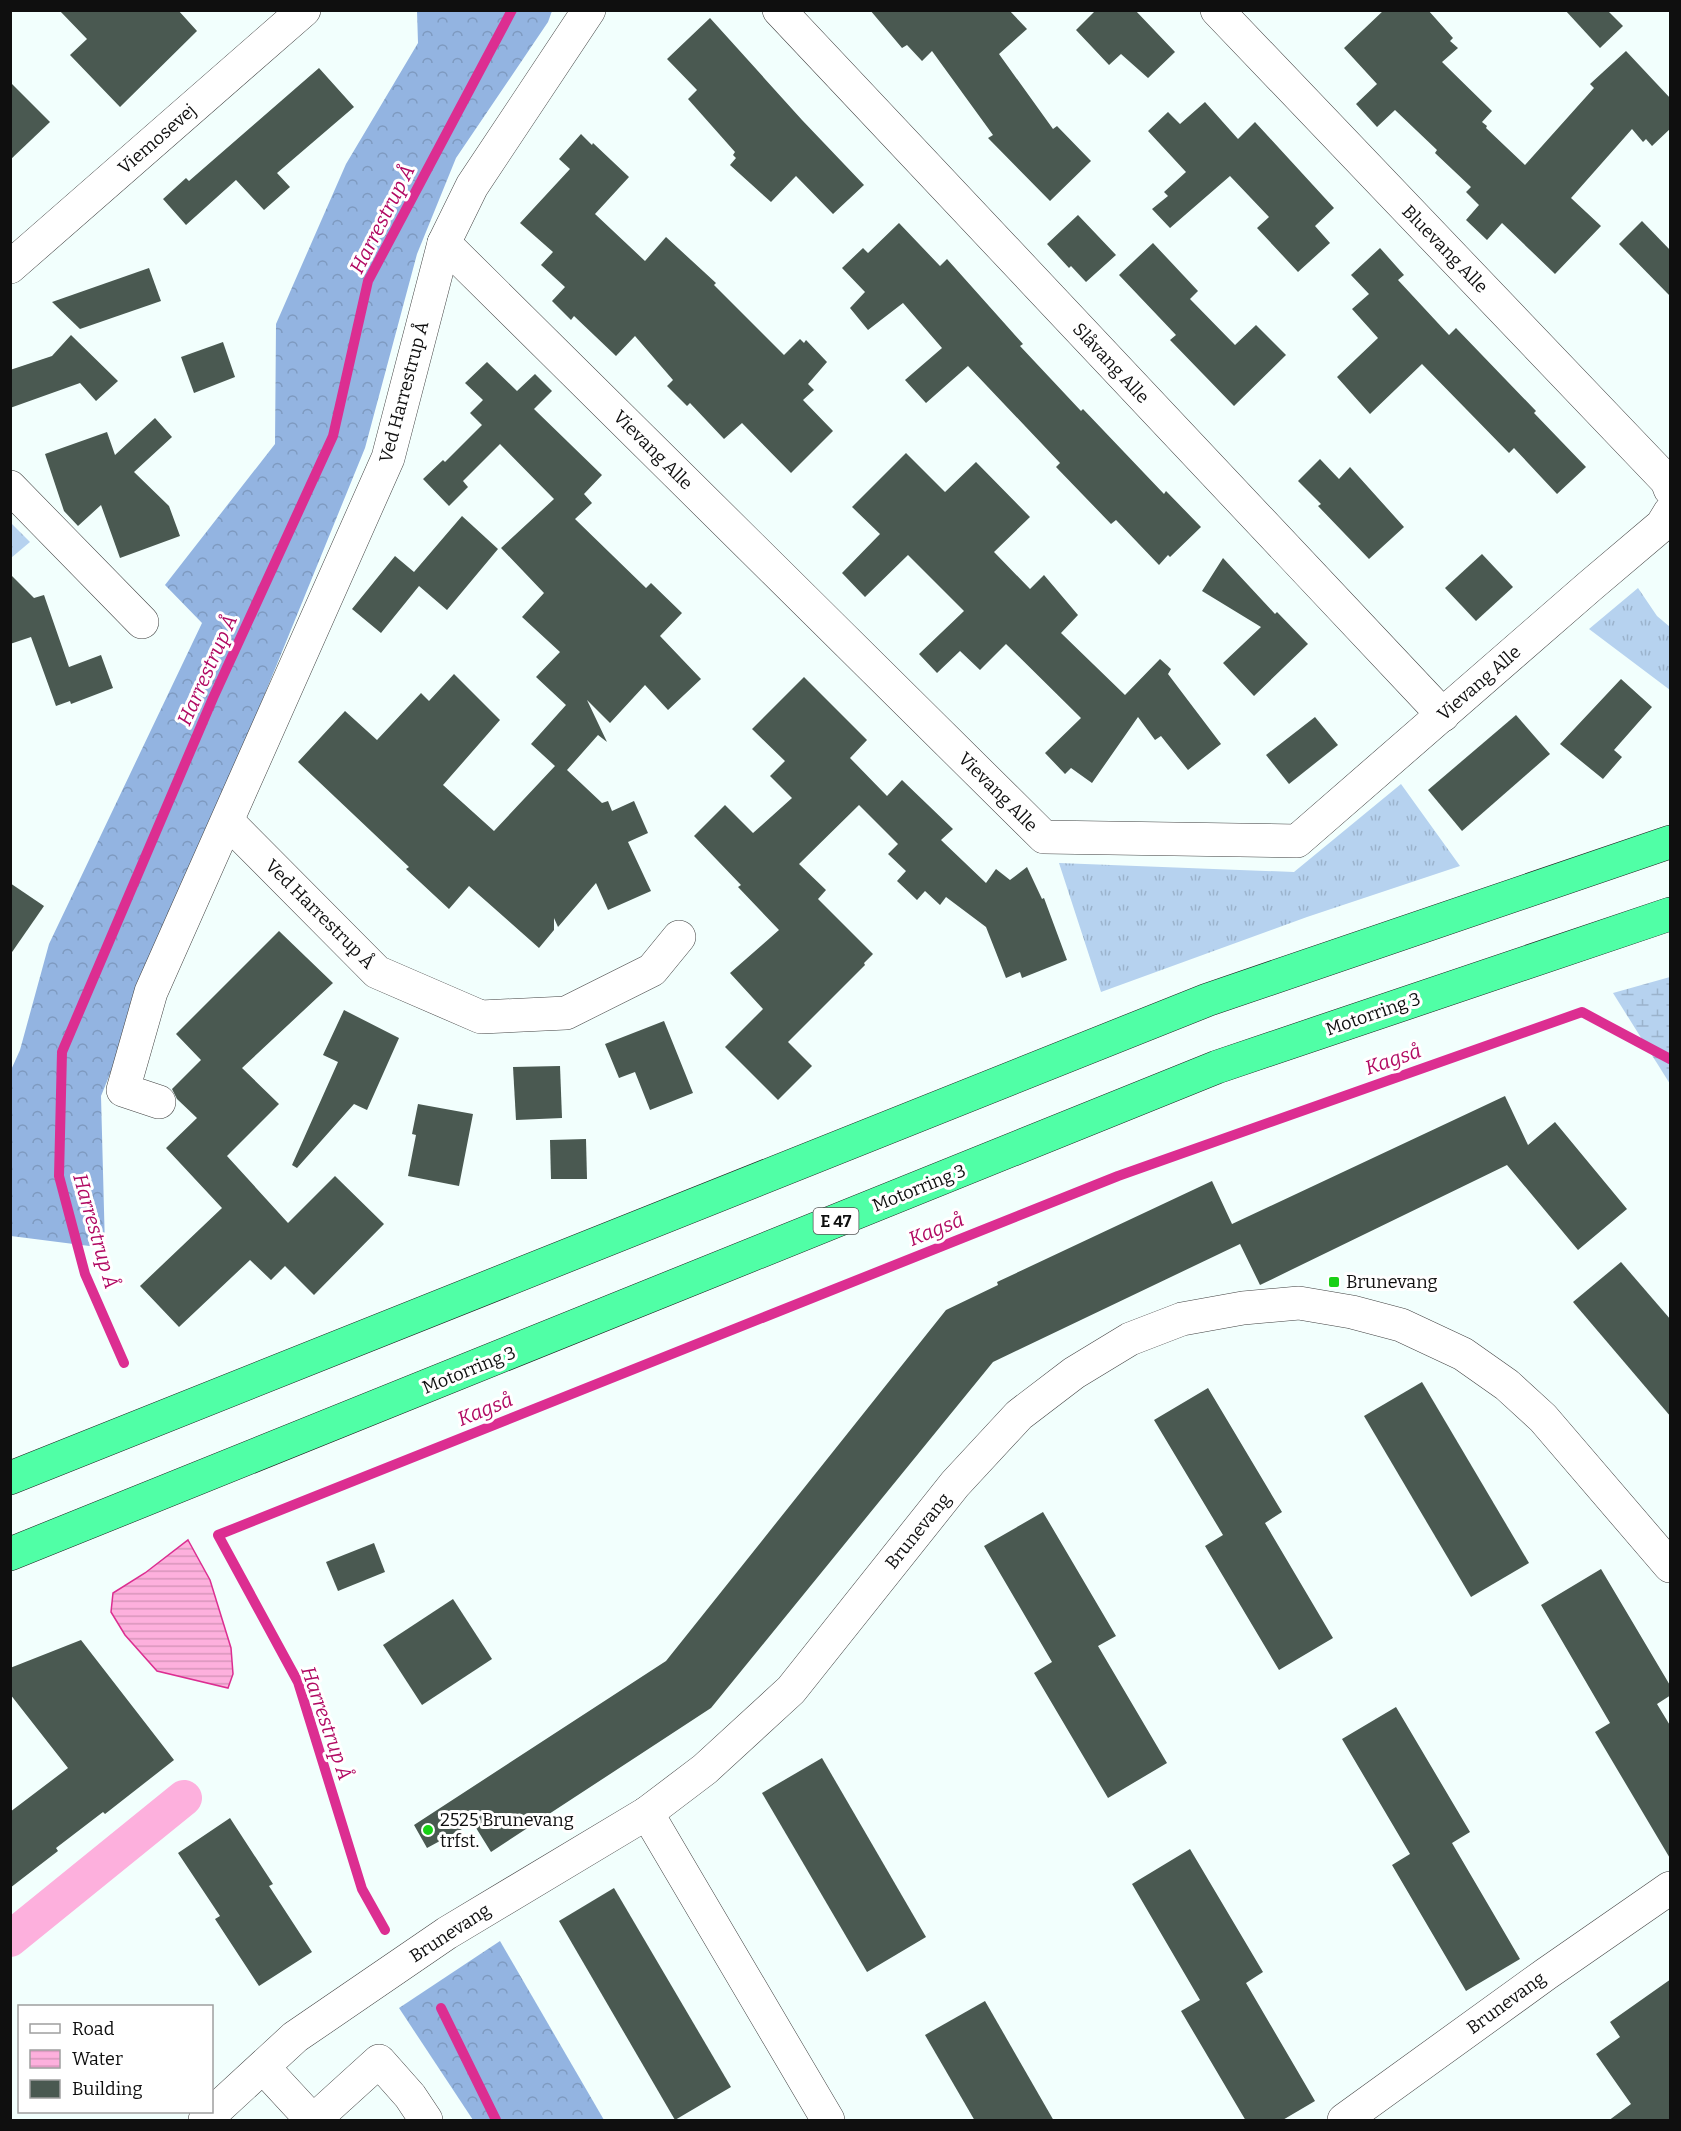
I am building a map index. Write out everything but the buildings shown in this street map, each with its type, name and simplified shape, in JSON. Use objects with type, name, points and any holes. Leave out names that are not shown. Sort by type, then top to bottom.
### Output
[{"type":"highway","points":[[10,1478],[1207,1000],[1671,842]]},
{"type":"highway","name":"Motorring 3","points":[[10,1554],[1217,1067],[1671,914]]},
{"type":"street","name":"Viemosevej","points":[[10,267],[304,10]]},
{"type":"street","name":"Ved Harrestrup Å","points":[[159,1102],[123,1090],[151,992],[388,458],[444,243],[472,186],[589,10]]},
{"type":"street","name":"Slåvang Alle","points":[[778,10],[1443,715]]},
{"type":"street","name":"Bluevang Alle","points":[[1217,10],[1667,481],[1671,489]]},
{"type":"street","name":"Vievang Alle","points":[[444,243],[1044,837],[1297,841],[1662,525],[1671,512]]},
{"type":"street","points":[[10,487],[142,622]]},
{"type":"street","name":"Ved Harrestrup Å","points":[[228,822],[377,972],[481,1017],[566,1013],[652,970],[679,937]]},
{"type":"street","name":"Brunevang","points":[[205,2121],[295,2037],[447,1933],[647,1814],[705,1769],[791,1690],[956,1484],[1019,1415],[1074,1373],[1130,1340],[1182,1319],[1243,1308],[1299,1303],[1352,1312],[1401,1325],[1463,1354],[1507,1384],[1543,1418],[1671,1566]]},
{"type":"street","points":[[647,1814],[828,2121]]},
{"type":"street","name":"Brunevang","points":[[1344,2121],[1546,1974],[1671,1888]]},
{"type":"street","points":[[263,2067],[313,2121],[379,2061],[410,2096],[426,2121]]},
{"type":"green space","points":[[417,11],[552,11],[548,22],[456,158],[417,254],[365,448],[101,1096],[105,1248],[11,1236],[11,1070],[20,1050],[49,944],[202,623],[165,585],[275,444],[276,324],[346,164],[418,43]]},
{"type":"green space","points":[[10,522],[30,542],[11,558],[10,558]]},
{"type":"green space","points":[[1638,588],[1657,616],[1670,627],[1670,690],[1589,629]]},
{"type":"green space","points":[[1401,784],[1460,866],[1307,917],[1101,992],[1059,863],[1294,872]]},
{"type":"green space","points":[[1670,977],[1670,1084],[1613,993]]},
{"type":"green space","points":[[500,1941],[604,2120],[473,2120],[399,2008]]},
{"type":"water","points":[[188,1540],[210,1580],[231,1648],[233,1674],[228,1688],[157,1671],[125,1635],[111,1612],[113,1593],[145,1573]]},
{"type":"waterway","name":"Harrestrup Å","points":[[124,1363],[85,1274],[59,1176],[62,1052],[213,698],[333,436],[368,281],[512,10]]},
{"type":"waterway","name":"Kagså","points":[[385,1930],[362,1889],[298,1682],[218,1535],[1118,1176],[1582,1012],[1670,1059]]},
{"type":"waterway","points":[[10,1939],[184,1798]]},
{"type":"waterway","name":"Harrestrup Å","points":[[441,2008],[496,2120]]},
{"type":"place","name":"Brunevang","points":[[1334,1282]]},
{"type":"place","name":"2525 Brunevang trfst.","points":[[428,1830]]}]
